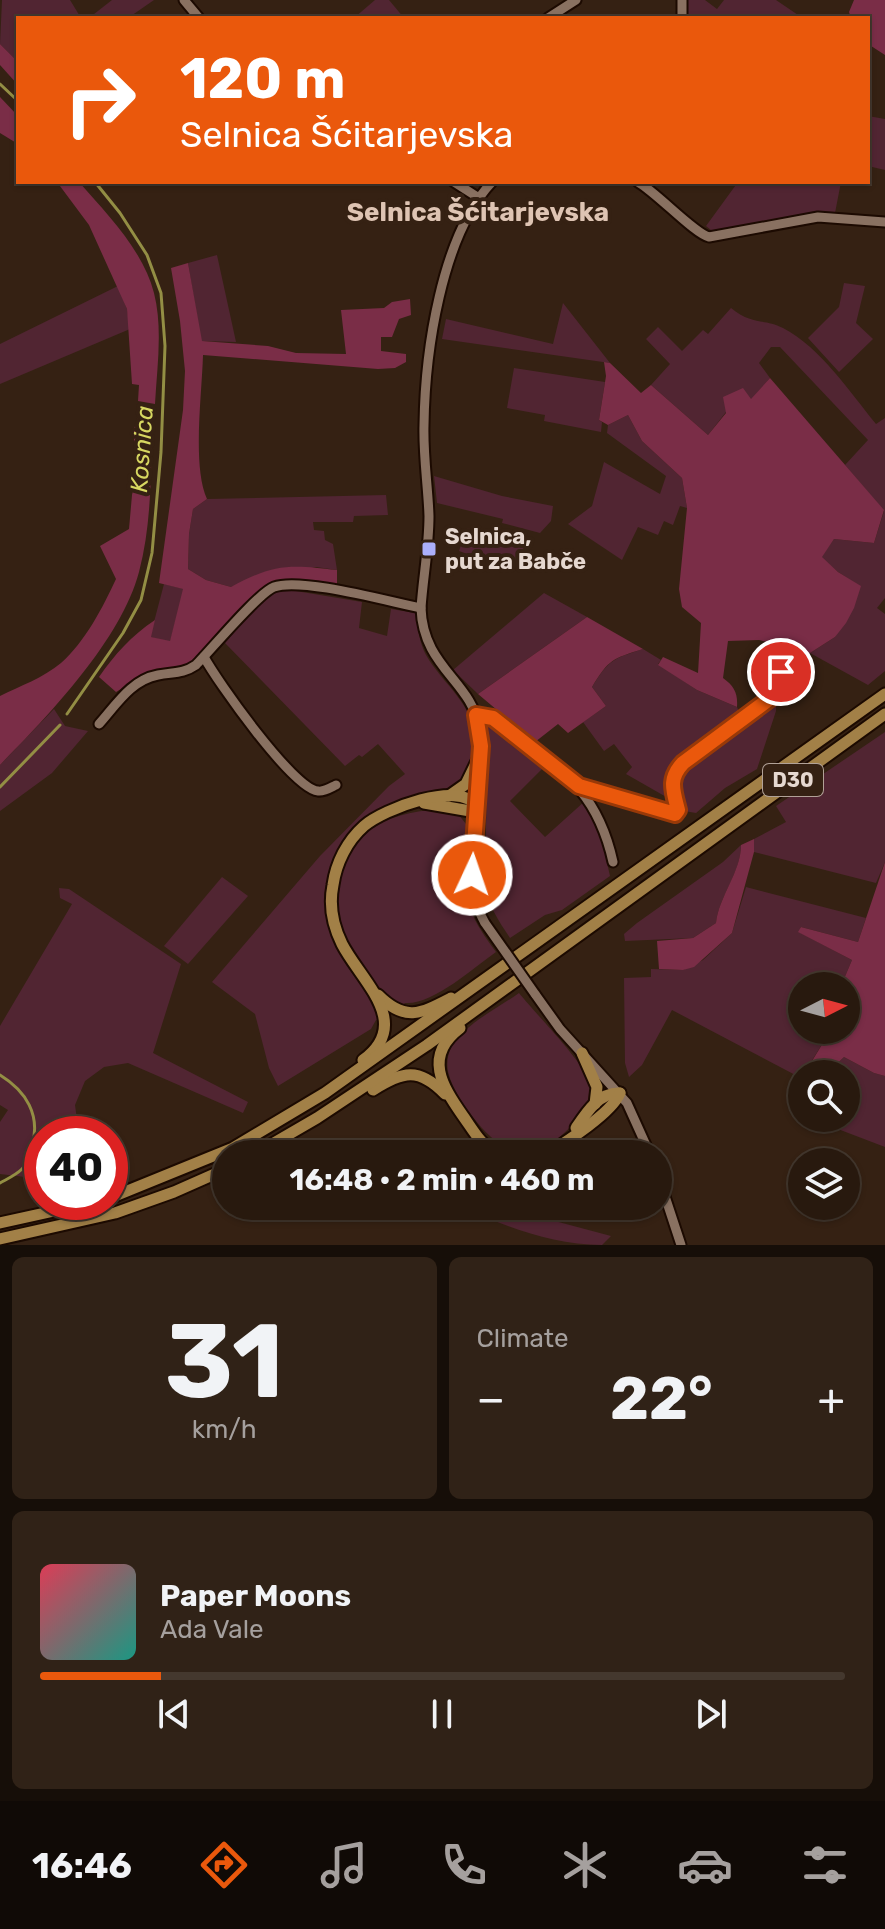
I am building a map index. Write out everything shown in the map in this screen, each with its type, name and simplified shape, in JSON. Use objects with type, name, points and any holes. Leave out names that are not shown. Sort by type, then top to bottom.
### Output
[{"type":"main road","name":"D30","points":[[128,1191],[233,1148],[340,1083],[885,694]]},
{"type":"main road","name":"D30","points":[[278,1140],[427,1045],[885,714]]},
{"type":"main road","points":[[449,796],[466,784],[481,753]]},
{"type":"main road","points":[[340,1083],[377,1048],[383,1036],[384,1018],[374,992],[340,940],[333,916],[333,883],[347,847],[364,827],[384,813],[419,802],[449,796],[465,797],[476,809]]},
{"type":"main road","points":[[419,802],[476,809]]},
{"type":"main road","points":[[374,992],[391,1008],[412,1014],[428,1011],[448,999],[470,992]]},
{"type":"main road","points":[[481,1140],[453,1101],[441,1077],[439,1058],[448,1039],[485,1002]]},
{"type":"main road","points":[[582,1053],[597,1087],[595,1104]]},
{"type":"main road","points":[[346,1099],[368,1093],[392,1079],[412,1074],[426,1077],[453,1101]]},
{"type":"main road","points":[[568,1139],[606,1094],[620,1093]]},
{"type":"main road","points":[[568,1139],[615,1101],[620,1093]]},
{"type":"main road","points":[[0,1239],[115,1213],[212,1175]]},
{"type":"main road","points":[[0,1223],[24,1218]]},
{"type":"street","points":[[184,0],[197,16]]},
{"type":"street","points":[[551,16],[576,0]]},
{"type":"street","points":[[457,184],[479,198]]},
{"type":"street","points":[[490,184],[479,198],[445,274],[434,327],[424,415],[429,519],[421,621],[430,650],[476,715],[481,753],[472,875],[476,905],[485,923],[535,994],[582,1053],[620,1093],[632,1111],[644,1140]]},
{"type":"street","points":[[641,184],[701,235],[709,237],[818,217],[885,222]]},
{"type":"street","points":[[99,724],[117,700],[142,681],[158,675],[188,671],[257,600],[274,587],[310,586],[421,608]]},
{"type":"street","points":[[204,657],[263,742],[286,766],[314,790],[322,791],[336,785]]},
{"type":"street","points":[[579,786],[664,813],[677,813],[672,789],[675,771],[772,697],[781,672]]},
{"type":"street","points":[[476,715],[493,718],[579,786],[599,816],[613,862]]},
{"type":"street","points":[[672,1218],[681,1245]]},
{"type":"shaded area","points":[[2,0],[70,0],[80,16],[16,16],[16,60],[0,44]]},
{"type":"shaded area","points":[[112,0],[154,0],[131,16],[92,16]]},
{"type":"shaded area","points":[[375,0],[389,0],[402,16],[356,16]]},
{"type":"shaded area","points":[[688,0],[705,0],[717,9],[724,0],[776,0],[800,16],[688,16]]},
{"type":"shaded area","points":[[854,0],[885,0],[885,55],[870,45],[870,16],[850,16]]},
{"type":"shaded area","points":[[0,44],[16,60],[16,83],[0,65]]},
{"type":"shaded area","points":[[0,97],[16,114],[16,143],[0,133]]},
{"type":"shaded area","points":[[870,116],[885,119],[885,170],[870,166]]},
{"type":"shaded area","points":[[58,184],[81,184],[123,233],[149,277],[158,320],[155,404],[138,401],[139,385],[132,384],[127,309],[89,225]]},
{"type":"shaded area","points":[[737,184],[841,184],[835,213],[716,234],[706,226]]},
{"type":"shaded area","points":[[217,255],[236,342],[201,341],[188,263]]},
{"type":"shaded area","points":[[188,263],[202,341],[268,346],[296,353],[346,354],[341,310],[384,308],[392,302],[410,299],[411,315],[399,319],[392,337],[381,337],[381,351],[406,354],[406,362],[395,368],[378,369],[203,355],[199,449],[202,485],[207,499],[193,509],[188,569],[206,580],[231,587],[270,570],[320,568],[337,570],[337,586],[300,580],[269,585],[254,596],[188,667],[144,675],[116,692],[99,677],[124,646],[155,620],[151,637],[170,641],[183,589],[159,583],[183,410],[185,371],[171,268]]},
{"type":"shaded area","points":[[844,283],[865,286],[856,323],[873,339],[839,372],[808,338],[839,307]]},
{"type":"shaded area","points":[[118,286],[127,309],[130,329],[0,384],[0,344]]},
{"type":"shaded area","points":[[563,303],[610,363],[442,339],[446,319],[553,344]]},
{"type":"shaded area","points":[[731,308],[752,320],[783,328],[797,337],[834,371],[876,424],[885,418],[885,598],[877,608],[885,614],[885,671],[868,685],[810,653],[835,637],[860,586],[821,557],[834,539],[874,543],[884,511],[845,465],[868,440],[780,347],[771,347],[759,363],[770,378],[751,400],[726,412],[708,435],[651,385],[670,364],[646,339],[658,327],[682,351],[703,330],[708,334]]},
{"type":"shaded area","points":[[604,362],[610,363],[641,393],[651,385],[708,435],[726,413],[723,397],[743,388],[751,399],[770,378],[884,510],[874,543],[834,539],[822,557],[838,572],[861,586],[854,608],[835,637],[810,653],[759,640],[728,641],[723,678],[734,690],[737,707],[697,690],[658,665],[663,657],[698,673],[701,623],[682,607],[679,589],[687,508],[682,478],[642,441],[628,415],[608,425],[599,420],[606,376]]},
{"type":"shaded area","points":[[514,368],[605,382],[599,420],[602,422],[601,432],[544,421],[545,415],[507,408]]},
{"type":"shaded area","points":[[628,415],[642,441],[682,478],[687,508],[680,506],[673,525],[664,521],[658,535],[638,527],[622,560],[568,524],[592,506],[604,462],[660,494],[666,476],[607,433],[608,425]]},
{"type":"shaded area","points":[[138,418],[152,419],[150,496],[143,553],[130,598],[117,624],[81,675],[0,765],[0,696],[47,673],[70,655],[93,624],[116,579],[100,546],[129,529],[140,457],[134,442]]},
{"type":"shaded area","points":[[434,476],[502,496],[553,506],[551,521],[540,533],[502,523],[503,519],[437,503]]},
{"type":"shaded area","points":[[386,495],[388,515],[354,516],[353,522],[313,522],[314,530],[324,531],[325,540],[333,544],[337,570],[316,567],[231,587],[206,580],[188,569],[193,509],[207,499]]},
{"type":"shaded area","points":[[467,528],[528,547],[512,566],[506,568],[459,551]]},
{"type":"shaded area","points":[[164,584],[184,589],[170,642],[150,637]]},
{"type":"shaded area","points":[[284,589],[362,602],[359,628],[387,636],[391,609],[416,613],[424,650],[468,713],[476,740],[471,766],[456,788],[441,794],[403,799],[383,808],[351,835],[339,852],[327,892],[327,913],[332,935],[381,1020],[376,1020],[371,1029],[278,1086],[269,1068],[255,1014],[212,982],[320,856],[389,786],[405,774],[378,744],[345,766],[225,643],[258,604]]},
{"type":"shaded area","points":[[544,593],[587,617],[478,694],[453,670]]},
{"type":"shaded area","points":[[587,617],[643,649],[612,661],[592,687],[606,706],[568,733],[558,724],[535,742],[478,694]]},
{"type":"shaded area","points":[[643,649],[661,660],[658,664],[697,690],[737,707],[740,714],[672,767],[665,781],[668,798],[626,774],[632,767],[614,744],[604,751],[583,722],[606,706],[592,687],[603,671],[618,658]]},
{"type":"shaded area","points":[[776,698],[776,711],[757,769],[725,788],[696,813],[684,811],[675,788],[680,770]]},
{"type":"shaded area","points":[[54,709],[65,726],[88,731],[52,773],[0,811],[0,765]]},
{"type":"shaded area","points":[[493,723],[546,765],[510,801],[545,837],[585,801],[601,836],[610,876],[562,910],[545,915],[510,938],[491,906],[485,884],[487,770],[484,725]]},
{"type":"shaded area","points":[[885,732],[885,862],[876,883],[754,852],[754,839],[786,822],[776,806]]},
{"type":"shaded area","points":[[431,810],[458,814],[466,824],[464,876],[467,899],[475,920],[496,952],[440,992],[405,1003],[399,1008],[372,982],[352,952],[341,921],[338,890],[345,861],[362,836],[391,819]]},
{"type":"shaded area","points":[[754,839],[754,852],[732,933],[694,967],[659,969],[657,941],[693,938],[716,923],[721,903],[738,865],[741,845]]},
{"type":"shaded area","points":[[741,845],[738,865],[721,903],[716,923],[693,938],[625,941],[624,934],[637,923],[723,862]]},
{"type":"shaded area","points":[[885,862],[885,1076],[860,1066],[860,1060],[844,1057],[841,1060],[813,1060],[822,1044],[860,1044],[860,972],[847,972],[852,960],[798,932],[801,927],[858,942]]},
{"type":"shaded area","points":[[222,877],[248,896],[188,964],[164,946]]},
{"type":"shaded area","points":[[746,887],[866,918],[858,942],[801,927],[799,932],[852,960],[847,972],[788,972],[788,1044],[822,1044],[812,1060],[788,1060],[788,1071],[672,1010],[642,1065],[629,1077],[625,1063],[624,978],[651,977],[651,969],[683,970],[703,960],[732,933]]},
{"type":"shaded area","points":[[59,888],[69,889],[181,964],[153,1053],[248,1102],[243,1113],[128,1063],[104,1067],[85,1081],[75,1105],[77,1116],[24,1116],[24,1177],[0,1174],[0,1122],[8,1110],[0,1105],[0,1026],[72,904],[60,898]]},
{"type":"shaded area","points":[[519,993],[586,1074],[592,1088],[591,1099],[576,1121],[555,1140],[495,1140],[477,1123],[459,1097],[448,1071],[450,1049],[482,1017]]},
{"type":"shaded area","points":[[860,1066],[885,1076],[885,1147],[846,1132],[860,1132]]},
{"type":"shaded area","points":[[492,1220],[551,1220],[611,1236],[602,1245],[564,1242]]},
{"type":"waterway","name":"Kosnica","points":[[0,84],[16,99]]},
{"type":"waterway","name":"Kosnica","points":[[67,714],[123,633],[141,600],[152,553],[161,452],[165,346],[161,293],[147,255],[97,184]]},
{"type":"waterway","name":"Kosnica","points":[[0,787],[60,725]]},
{"type":"waterway","name":"Kosnica","points":[[0,1075],[24,1096],[33,1114],[34,1124],[26,1164],[0,1183]]},
{"type":"place","name":"Selnica, put za Babče","points":[[429,549]]},
{"type":"district","name":"Selnica Šćitarjevska","points":[[478,212]]},
{"type":"route","points":[[472,875],[481,746],[476,715],[493,718],[579,786],[675,814],[678,810],[672,789],[675,771],[772,697],[781,672]]}]
